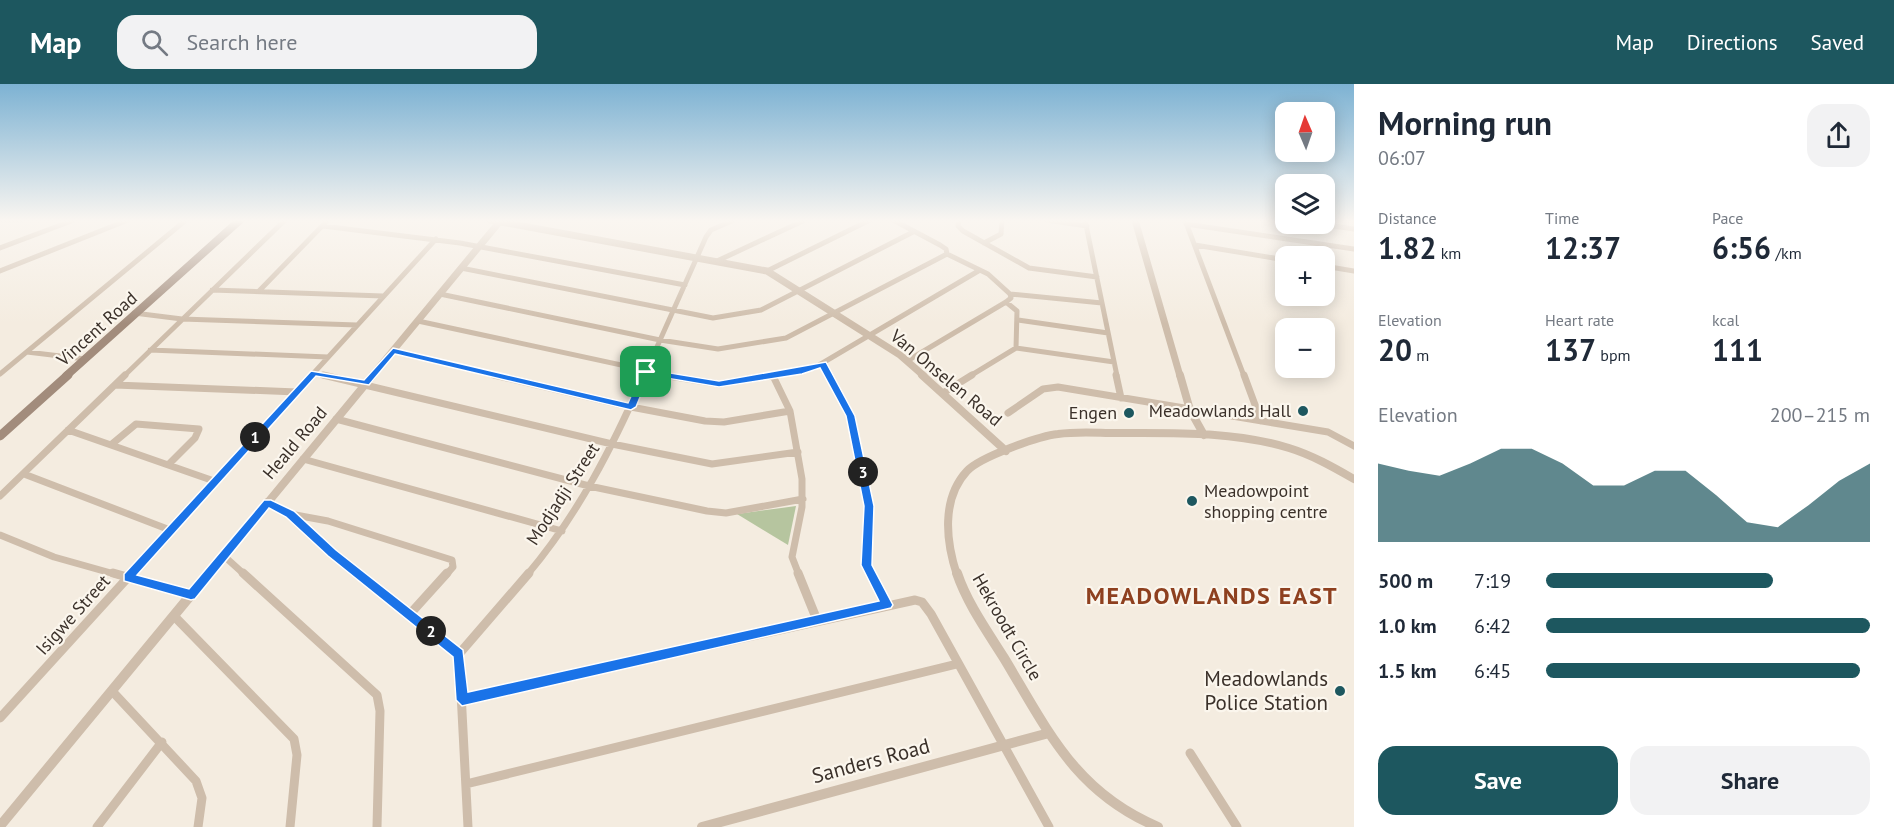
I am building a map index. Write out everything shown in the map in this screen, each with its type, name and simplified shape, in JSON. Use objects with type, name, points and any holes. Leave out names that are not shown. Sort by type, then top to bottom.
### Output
[{"type":"main road","name":"Vincent Road","points":[[135,313],[197,255]]},
{"type":"main road","name":"Vincent Road","points":[[0,435],[201,255]]},
{"type":"street","points":[[0,271],[41,255]]},
{"type":"street","points":[[0,374],[144,255]]},
{"type":"street","points":[[0,496],[249,255]]},
{"type":"street","points":[[259,291],[295,255]]},
{"type":"street","name":"Isigwe Street","points":[[0,718],[421,255]]},
{"type":"street","name":"Heald Road","points":[[0,826],[473,255]]},
{"type":"street","points":[[526,255],[685,285]]},
{"type":"street","name":"Van Onselen Road","points":[[679,255],[766,271],[799,290],[907,361],[1006,451]]},
{"type":"street","name":"Modjadji Street","points":[[459,654],[562,531],[614,445],[699,255]]},
{"type":"street","points":[[717,261],[731,255]]},
{"type":"street","points":[[766,271],[799,255]]},
{"type":"street","points":[[461,268],[708,318],[751,314],[868,255]]},
{"type":"street","points":[[440,294],[713,349],[786,338],[946,255]]},
{"type":"street","points":[[948,255],[999,282],[1010,294],[1102,303]]},
{"type":"street","points":[[1005,255],[1029,268],[1097,277]]},
{"type":"street","points":[[1092,255],[1121,398]]},
{"type":"street","points":[[1145,255],[1190,410],[1204,435]]},
{"type":"street","points":[[1199,255],[1261,421]]},
{"type":"street","points":[[1254,255],[1275,258]]},
{"type":"street","points":[[1335,267],[1354,270]]},
{"type":"street","points":[[418,321],[646,372],[713,384],[808,370],[822,364],[980,270]]},
{"type":"street","points":[[212,290],[383,296]]},
{"type":"street","points":[[907,361],[1006,302],[1011,298],[1010,294]]},
{"type":"street","points":[[1006,302],[1017,311],[1016,348]]},
{"type":"street","points":[[135,313],[182,319],[357,325]]},
{"type":"street","points":[[1018,320],[1108,333]]},
{"type":"street","points":[[943,393],[1016,348],[1114,362]]},
{"type":"street","points":[[150,350],[328,357]]},
{"type":"street","points":[[393,351],[631,407],[717,422],[790,411]]},
{"type":"street","points":[[27,352],[84,359]]},
{"type":"street","points":[[822,364],[851,416],[869,506],[866,565],[887,605]]},
{"type":"street","points":[[314,373],[366,383],[614,445],[721,464],[798,452]]},
{"type":"street","points":[[773,376],[790,411],[798,452],[803,499],[792,557],[817,620]]},
{"type":"street","points":[[115,385],[297,392]]},
{"type":"street","points":[[1008,413],[1048,387],[1328,432],[1352,442]]},
{"type":"street","points":[[336,419],[589,486],[719,513],[803,499]]},
{"type":"street","points":[[112,444],[128,428],[136,424],[199,429],[195,438],[169,464]]},
{"type":"street","points":[[68,430],[169,464],[214,482]]},
{"type":"street","name":"Hekroodt Circle","points":[[1158,827],[1104,800],[1076,772],[1049,733],[960,585],[952,549],[948,510],[962,477],[971,467],[1006,451],[1054,434],[1204,435],[1252,439],[1289,447],[1331,464],[1354,479]]},
{"type":"street","points":[[303,459],[562,531]]},
{"type":"street","points":[[24,474],[170,531]]},
{"type":"street","points":[[267,502],[290,514],[332,553],[459,654],[468,827]]},
{"type":"street","points":[[290,514],[328,521],[452,560],[453,567],[410,614]]},
{"type":"street","points":[[0,536],[54,557],[191,595]]},
{"type":"street","points":[[224,556],[377,695],[380,711],[377,827]]},
{"type":"street","points":[[462,700],[915,600],[926,607],[1049,827]]},
{"type":"street","points":[[174,616],[294,739],[297,755],[290,827]]},
{"type":"street","points":[[466,784],[957,664]]},
{"type":"street","points":[[112,691],[162,742],[200,786],[198,827]]},
{"type":"street","name":"Sanders Road","points":[[702,827],[1049,733]]},
{"type":"street","points":[[97,827],[162,742]]},
{"type":"street","points":[[1190,753],[1237,827]]},
{"type":"green space","points":[[796,506],[788,545],[737,514]]},
{"type":"place","name":"Meadowlands Hall","points":[[1303,411]]},
{"type":"place","name":"Engen","points":[[1129,413]]},
{"type":"place","name":"Meadowpoint shopping centre","points":[[1192,501]]},
{"type":"place","name":"Meadowlands Police Station","points":[[1340,691]]},
{"type":"district","name":"MEADOWLANDS EAST","points":[[1212,596]]},
{"type":"route","points":[[393,351],[631,407],[646,372],[719,384],[802,371],[822,364],[851,416],[868,494],[866,565],[887,605],[462,700],[459,654],[332,553],[290,514],[267,502],[191,595],[128,577],[314,373],[366,383],[393,351]]}]
